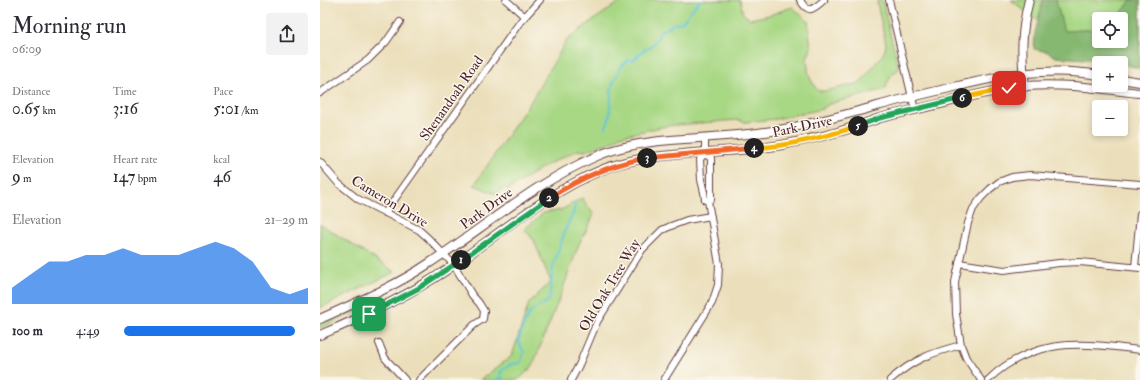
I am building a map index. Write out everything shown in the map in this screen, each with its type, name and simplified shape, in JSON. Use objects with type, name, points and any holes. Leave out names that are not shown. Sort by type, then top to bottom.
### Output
[{"type":"street","points":[[506,0],[524,16]]},
{"type":"street","name":"Shenandoah Road","points":[[385,213],[524,16],[540,0]]},
{"type":"street","points":[[800,0],[807,9],[811,10],[824,0]]},
{"type":"street","points":[[889,0],[915,110]]},
{"type":"street","points":[[1025,86],[1022,54],[1023,29],[1029,0]]},
{"type":"street","points":[[320,93],[368,60],[386,42],[400,22]]},
{"type":"street","name":"Park Drive","points":[[320,335],[397,300],[419,288],[448,260],[532,191],[558,174],[599,154],[625,146],[647,142],[756,133],[796,127],[912,97],[988,79],[1023,73],[1069,72],[1092,75]]},
{"type":"street","points":[[1128,80],[1140,82]]},
{"type":"street","name":"Park Drive","points":[[320,319],[412,275],[448,260],[560,190],[605,168],[629,161],[649,157],[757,148],[799,141],[838,132],[880,118],[997,90],[1025,86],[1080,86],[1140,93]]},
{"type":"street","points":[[664,380],[712,303],[718,285],[719,264],[708,201],[705,200],[702,184],[700,159],[705,153],[704,137]]},
{"type":"street","points":[[705,153],[711,158],[711,199],[708,201]]},
{"type":"street","name":"Cameron Drive","points":[[320,162],[338,183],[358,199],[419,230],[448,260],[484,311],[483,319],[474,325],[419,380]]},
{"type":"street","points":[[981,380],[966,358],[961,345],[958,329],[955,282],[968,222],[973,209],[981,198],[999,182],[1012,177],[1030,175],[1140,184]]},
{"type":"street","points":[[702,184],[711,183]]},
{"type":"street","points":[[959,263],[996,270],[1059,262],[1080,262],[1137,268],[1140,214]]},
{"type":"street","name":"Old Oak Tree Way","points":[[571,380],[597,322],[642,250],[662,230],[687,220],[711,216]]},
{"type":"street","points":[[379,343],[385,358],[405,380]]},
{"type":"street","points":[[988,380],[1003,367],[1019,357],[1053,346],[1091,344],[1140,350]]},
{"type":"street","points":[[890,380],[904,367],[918,359],[941,350],[961,345]]},
{"type":"green space","points":[[623,0],[740,0],[743,14],[750,19],[770,15],[792,7],[808,21],[811,48],[807,59],[809,76],[819,91],[825,91],[860,83],[883,54],[886,44],[877,3],[878,0],[882,0],[899,69],[890,77],[886,89],[829,104],[822,109],[776,119],[745,122],[737,120],[666,126],[620,136],[613,141],[585,151],[578,150],[559,159],[541,168],[508,190],[505,188],[501,190],[498,195],[474,185],[531,101],[567,40]]},
{"type":"green space","points":[[1011,0],[1140,0],[1140,45],[1128,46],[1128,12],[1092,12],[1092,48],[1101,48],[1075,50]]},
{"type":"green space","points":[[1043,0],[1056,0],[1064,31],[1092,29],[1092,48],[1128,48],[1128,12],[1122,12],[1131,0],[1140,0],[1140,69],[1128,65],[1128,56],[1092,56],[1092,59],[1056,57],[1048,52],[1034,49],[1035,33]]},
{"type":"green space","points":[[582,198],[594,215],[579,244],[532,367],[518,380],[480,380],[512,356],[529,303],[551,282],[534,241],[525,229],[543,213],[561,210]]},
{"type":"green space","points":[[320,224],[395,272],[320,308]]},
{"type":"green space","points":[[359,305],[360,308],[350,315],[320,328],[320,323]]},
{"type":"waterway","points":[[605,129],[609,119],[612,85],[621,67],[628,60],[634,60],[642,51],[649,48],[658,38],[660,31],[673,24],[682,22],[701,0]]},
{"type":"waterway","points":[[494,380],[502,378],[500,372],[511,364],[520,363],[524,352],[518,341],[526,321],[532,311],[549,300],[553,266],[566,228],[574,211],[575,204]]},
{"type":"route","points":[[369,314],[419,288],[560,190],[605,168],[649,157],[780,145],[838,132],[880,118],[965,97],[1009,88]]}]
